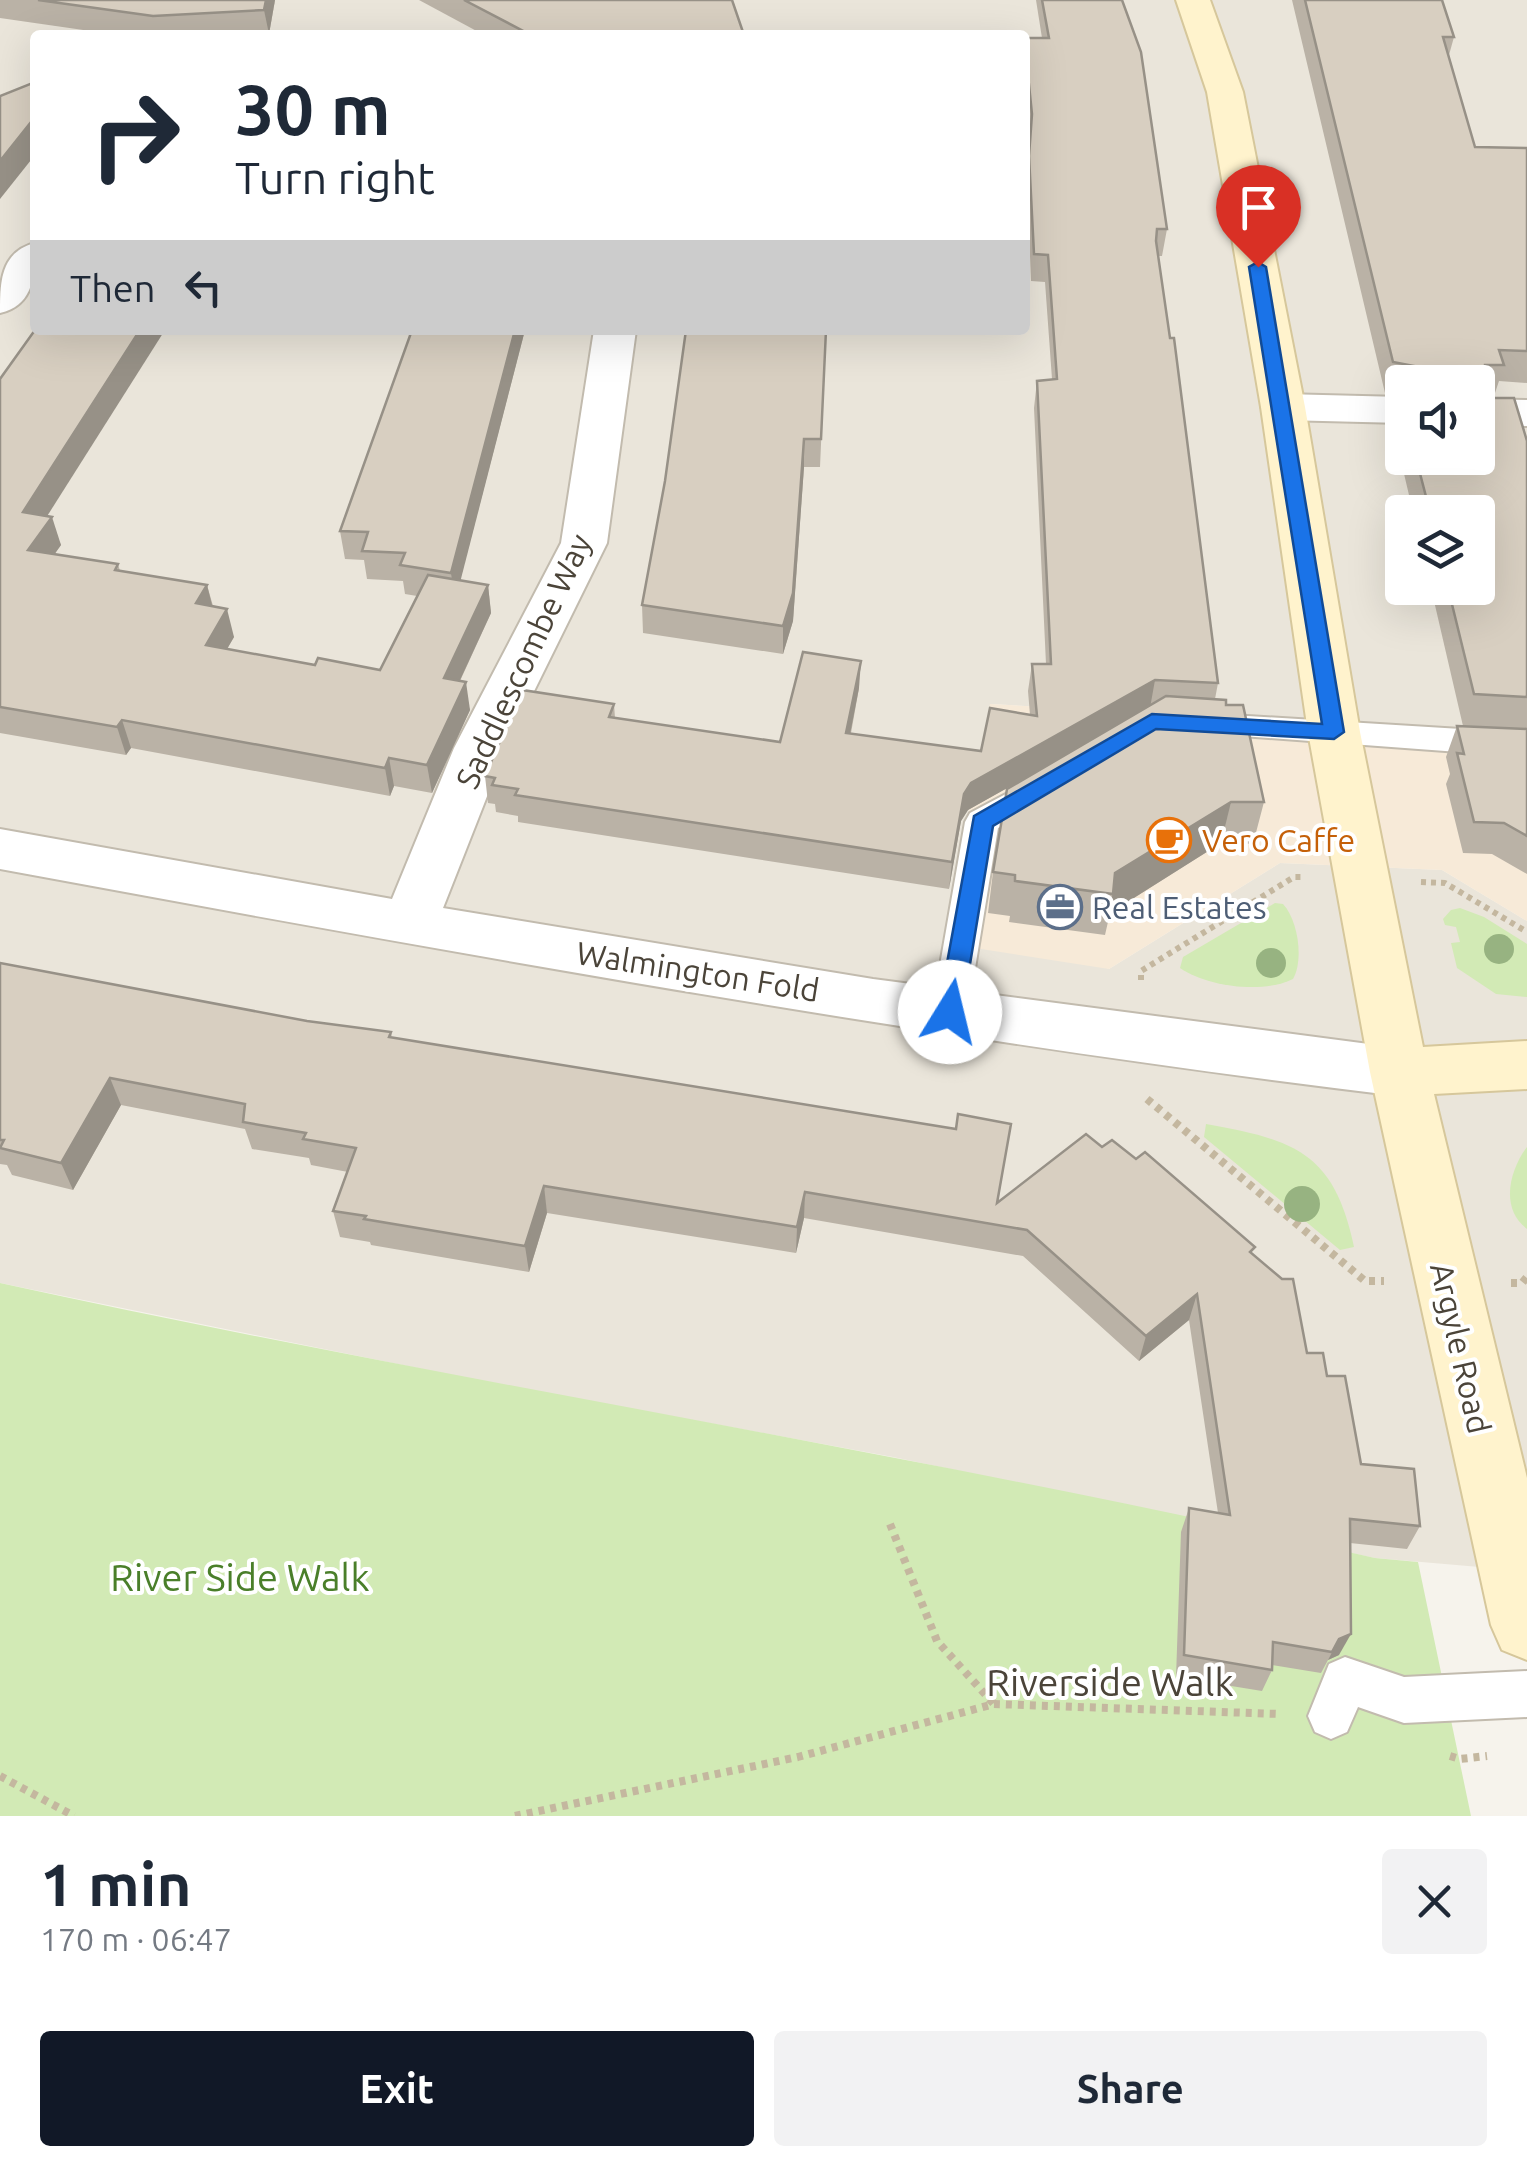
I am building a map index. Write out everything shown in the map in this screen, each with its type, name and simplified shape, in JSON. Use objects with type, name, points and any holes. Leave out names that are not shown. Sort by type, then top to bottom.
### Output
[{"type":"street","name":"Argyle Road","points":[[1193,0],[1225,92],[1284,407],[1334,732],[1399,1072],[1527,1625]]},
{"type":"street","points":[[0,301],[30,261]]},
{"type":"street","name":"Saddlescombe Way","points":[[409,924],[480,748],[584,544],[614,335]]},
{"type":"street","points":[[1284,407],[1385,410]]},
{"type":"street","points":[[1495,412],[1527,413]]},
{"type":"street","name":"Walmington Fold","points":[[0,849],[409,924],[950,1012],[1134,1040],[1399,1072]]},
{"type":"street","points":[[1399,1072],[1527,1065]]},
{"type":"lane","points":[[1170,723],[1527,745]]},
{"type":"lane","points":[[950,1012],[982,822],[1067,772]]},
{"type":"lane","points":[[1331,1716],[1344,1680],[1404,1700],[1527,1694]]},
{"type":"path","points":[[890,1524],[937,1641],[994,1704]]},
{"type":"path","name":"Riverside Walk","points":[[516,1816],[798,1757],[994,1704],[1331,1716]]},
{"type":"path","points":[[1441,1753],[1460,1759],[1495,1754]]},
{"type":"path","points":[[0,1776],[74,1816]]},
{"type":"shaded area","points":[[0,0],[1527,0],[1527,734],[991,704],[954,890],[1109,969],[1280,863],[1442,870],[1527,921],[1527,1571],[1375,1558],[893,1457],[481,1381],[0,1283]]},
{"type":"shaded area","points":[[990,704],[1527,734],[1527,921],[1442,870],[1280,863],[1109,969],[943,943]]},
{"type":"green space","points":[[1275,903],[1283,904],[1296,930],[1299,951],[1293,979],[1267,986],[1236,986],[1205,980],[1180,968],[1183,957]]},
{"type":"green space","points":[[1460,908],[1484,917],[1527,944],[1527,997],[1496,994],[1457,968],[1451,943],[1460,942],[1456,927],[1445,925],[1443,919],[1451,910]]},
{"type":"green space","points":[[1206,1124],[1264,1137],[1306,1156],[1335,1190],[1354,1247],[1340,1250],[1204,1137]]},
{"type":"green space","points":[[1527,1147],[1527,1229],[1513,1211],[1510,1190]]},
{"type":"green space","name":"River Side Walk","points":[[0,1283],[1032,1485],[1375,1558],[1418,1562],[1471,1816],[0,1816]]},
{"type":"building","points":[[38,0],[266,0],[264,10],[153,16]]},
{"type":"building","points":[[464,0],[732,0],[742,30],[521,30]]},
{"type":"building","points":[[1042,0],[1122,0],[1141,52],[1167,229],[1157,229],[1156,241],[1170,338],[1174,338],[1218,683],[1155,680],[971,783],[964,794],[952,862],[515,795],[518,789],[492,785],[495,778],[485,776],[522,690],[614,704],[609,717],[780,742],[803,652],[861,661],[846,733],[981,751],[990,708],[1037,716],[1032,664],[1051,664],[1037,381],[1057,379],[1048,255],[1034,254],[1030,38],[1049,38]]},
{"type":"building","points":[[1305,0],[1442,0],[1454,37],[1443,37],[1475,147],[1527,148],[1527,351],[1499,350],[1504,365],[1393,362]]},
{"type":"building","points":[[30,84],[30,123],[0,161],[0,96]]},
{"type":"building","points":[[31,335],[137,335],[23,512],[52,517],[28,550],[118,564],[115,570],[207,585],[196,603],[227,609],[206,645],[315,665],[318,658],[380,670],[428,575],[488,585],[444,678],[466,682],[427,765],[389,758],[385,768],[122,720],[117,727],[0,707],[0,379]]},
{"type":"building","points":[[410,335],[514,335],[451,573],[400,565],[405,553],[362,551],[368,532],[340,531]]},
{"type":"building","points":[[685,335],[826,335],[821,439],[804,439],[793,593],[783,626],[642,605],[665,481]]},
{"type":"building","points":[[1495,398],[1514,398],[1527,441],[1527,697],[1474,694],[1452,605],[1495,605],[1495,495],[1426,495],[1420,475],[1495,475]]},
{"type":"building","points":[[1166,696],[1243,705],[1264,802],[1231,802],[1115,873],[1113,894],[1015,881],[1015,875],[993,872],[1007,789]]},
{"type":"building","points":[[1457,726],[1527,729],[1527,836],[1504,823],[1474,822],[1457,753],[1464,754]]},
{"type":"building","points":[[0,963],[307,1021],[391,1032],[389,1037],[956,1129],[958,1114],[1011,1124],[997,1203],[1086,1134],[1102,1147],[1112,1140],[1136,1159],[1145,1152],[1255,1247],[1250,1252],[1282,1279],[1293,1279],[1307,1353],[1323,1353],[1327,1376],[1345,1376],[1361,1464],[1414,1469],[1420,1526],[1350,1519],[1351,1634],[1339,1639],[1332,1652],[1273,1642],[1272,1670],[1184,1655],[1189,1508],[1230,1515],[1197,1294],[1146,1336],[1027,1230],[805,1192],[797,1227],[544,1186],[525,1246],[364,1219],[366,1216],[333,1211],[356,1148],[303,1139],[306,1133],[243,1122],[245,1104],[110,1078],[61,1163],[0,1148],[4,1140],[0,1140]]},
{"type":"place","name":"Vero Caffe","points":[[1169,840]]},
{"type":"place","name":"Real Estates","points":[[1060,907]]},
{"type":"route","points":[[950,1012],[982,822],[1152,722],[1334,732],[1284,407],[1258,267]]}]
